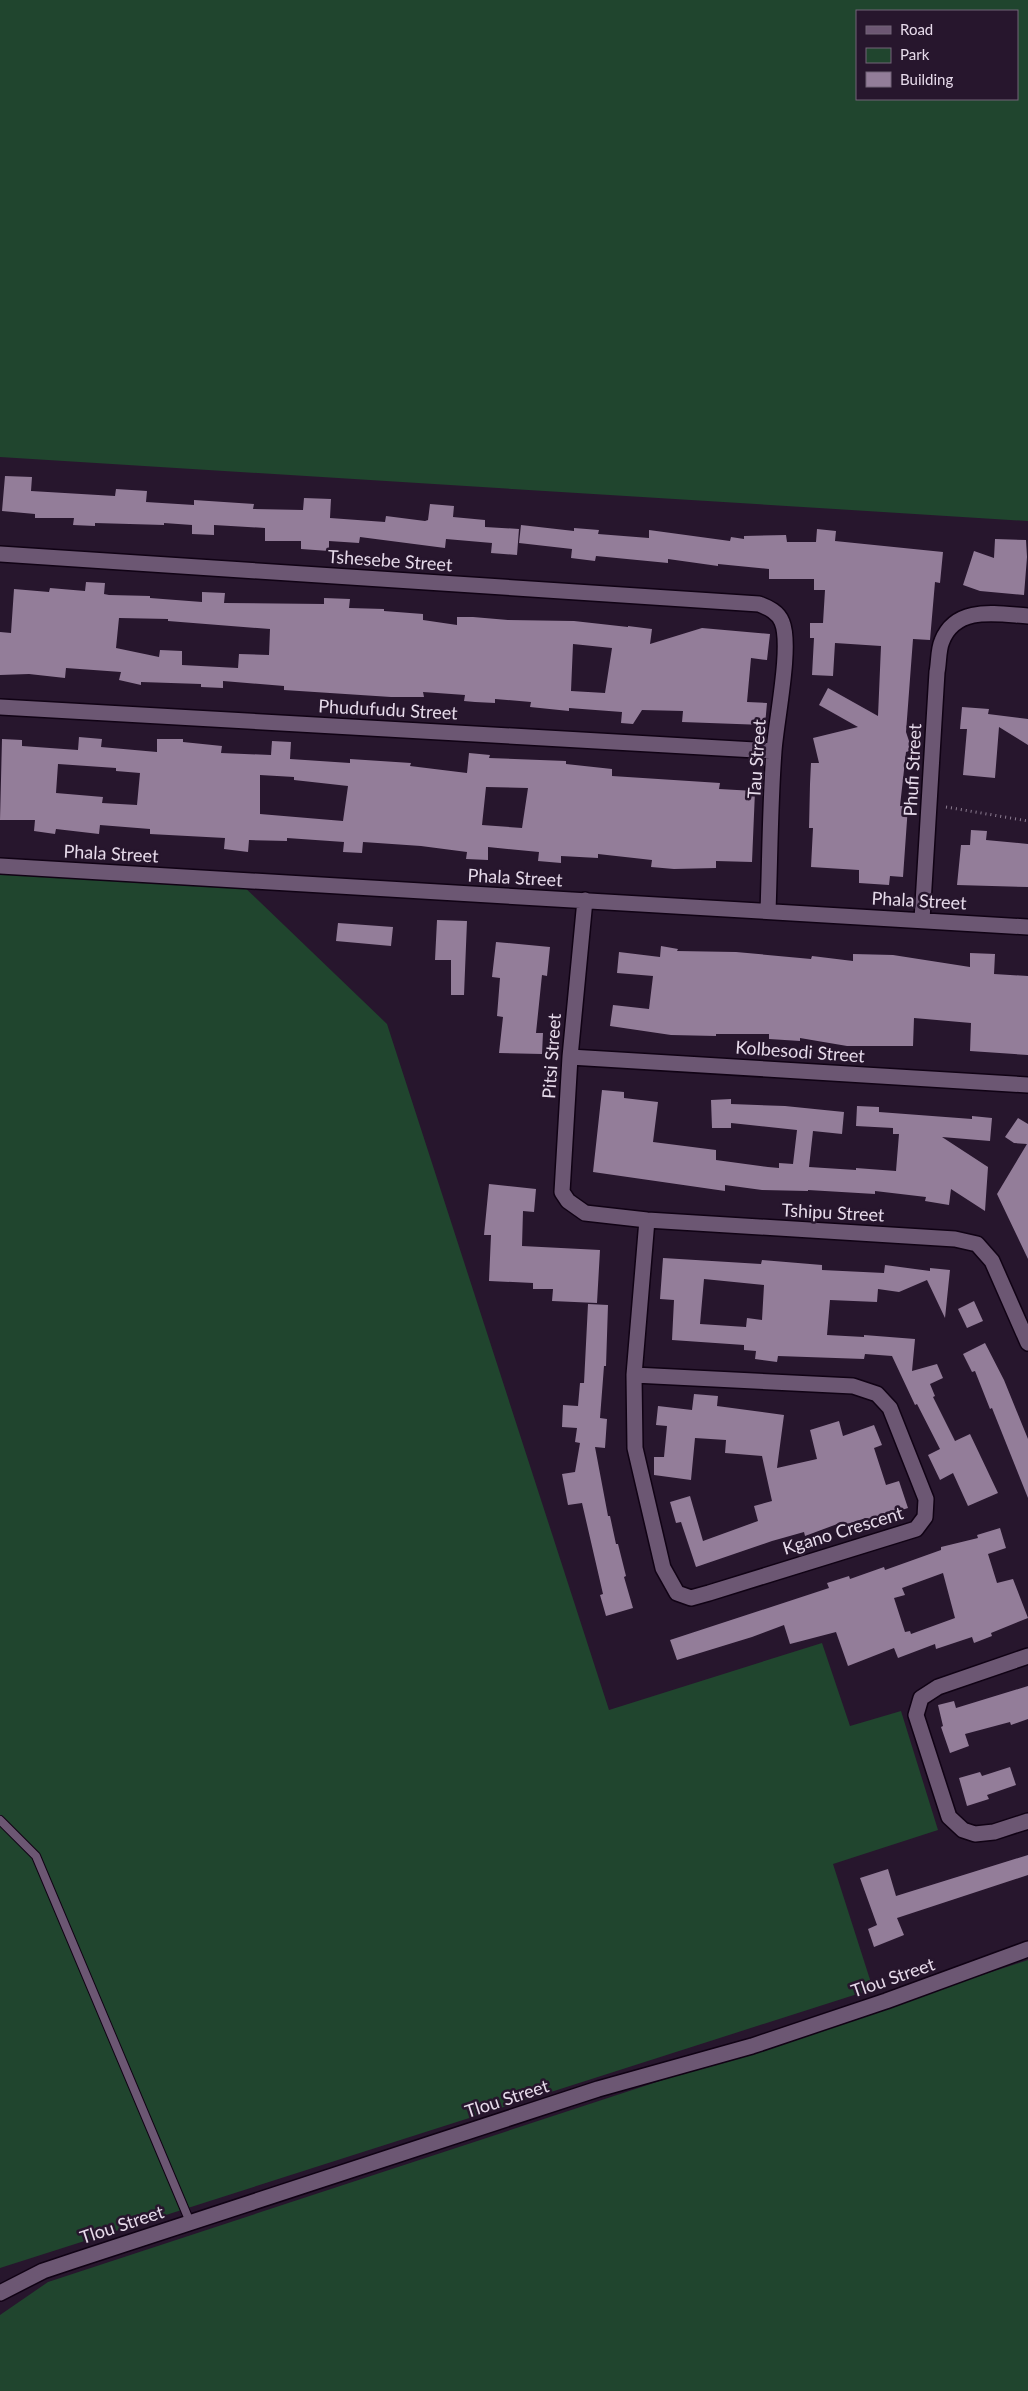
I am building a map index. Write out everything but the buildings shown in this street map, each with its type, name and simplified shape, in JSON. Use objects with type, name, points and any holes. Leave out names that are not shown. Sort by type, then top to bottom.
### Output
[{"type":"street","name":"Tshesebe Street","points":[[0,554],[759,604],[776,613]]},
{"type":"street","name":"Tau Street","points":[[768,911],[774,751],[786,640],[782,621],[776,613]]},
{"type":"street","name":"Phufi Street","points":[[922,920],[937,672],[942,641],[952,625],[967,615],[1028,616]]},
{"type":"street","name":"Phudufudu Street","points":[[0,707],[774,751]]},
{"type":"street","name":"Phala Street","points":[[0,866],[1028,927]]},
{"type":"street","name":"Pitsi Street","points":[[576,1209],[562,1192],[570,1057],[585,900]]},
{"type":"street","name":"Kolbesodi Street","points":[[570,1057],[1028,1085]]},
{"type":"street","name":"Tshipu Street","points":[[576,1209],[585,1213],[647,1220],[955,1239],[977,1244],[992,1261],[1028,1344]]},
{"type":"street","name":"Kgano Crescent","points":[[634,1375],[853,1386],[876,1394],[890,1408],[926,1498],[925,1517],[916,1529],[709,1593],[691,1598],[683,1597],[677,1593],[663,1568],[635,1448],[634,1375],[647,1220]]},
{"type":"street","points":[[1028,1656],[938,1687],[921,1698],[916,1715],[949,1817],[963,1830],[975,1834],[994,1832],[1028,1821]]},
{"type":"street","name":"Tlou Street","points":[[0,2293],[43,2271],[598,2089],[752,2046],[886,2001],[1028,1949]]},
{"type":"lane","points":[[0,1820],[36,1856],[190,2222]]},
{"type":"path","points":[[930,804],[1028,821]]},
{"type":"green space","points":[[0,0],[1028,0],[1028,521],[0,457]]},
{"type":"green space","points":[[0,868],[235,878],[387,1024],[609,1710],[822,1643],[850,1726],[901,1711],[938,1830],[833,1864],[873,1989],[0,2268]]},
{"type":"green space","points":[[1028,1960],[1028,2391],[0,2391],[0,2315],[48,2282]]}]
